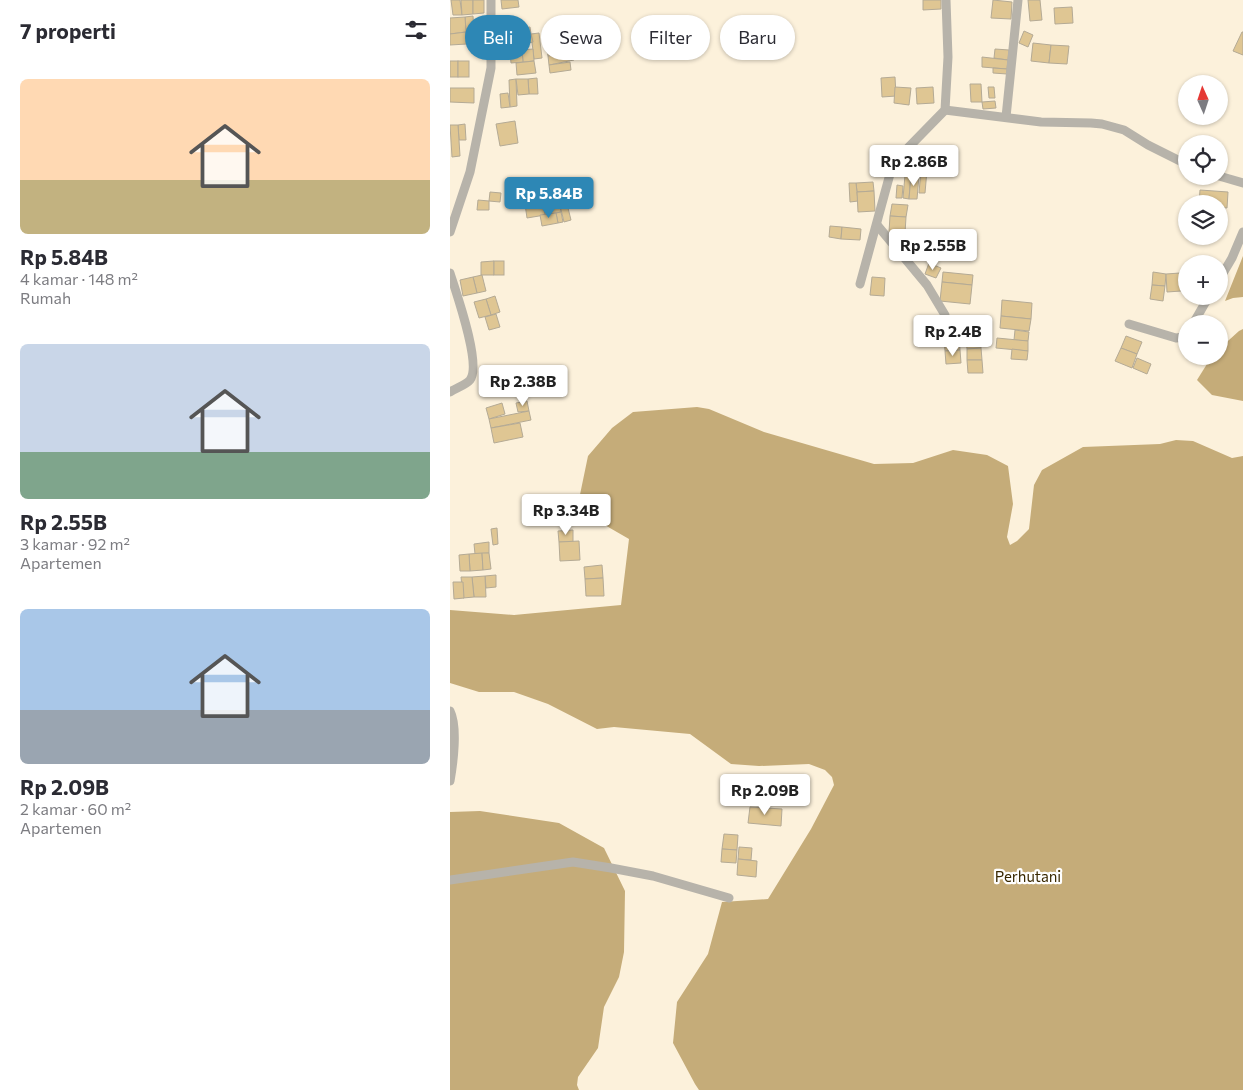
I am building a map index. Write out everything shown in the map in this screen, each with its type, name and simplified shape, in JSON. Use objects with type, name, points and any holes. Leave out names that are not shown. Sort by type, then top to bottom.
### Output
[{"type":"street","points":[[450,232],[470,172],[491,68],[491,0]]},
{"type":"street","points":[[860,284],[890,174],[901,155],[945,110],[948,58],[946,0]]},
{"type":"street","points":[[1006,117],[1018,0]]},
{"type":"street","points":[[945,110],[1041,122],[1091,123],[1119,128],[1178,160]]},
{"type":"street","points":[[1228,179],[1243,183]]},
{"type":"street","points":[[876,225],[927,285],[945,315]]},
{"type":"street","points":[[1228,265],[1243,232]]},
{"type":"street","points":[[450,273],[468,333],[472,374],[468,382],[450,392]]},
{"type":"street","points":[[1128,324],[1178,338]]},
{"type":"street","points":[[450,711],[453,722],[454,741],[450,781]]},
{"type":"street","points":[[450,880],[573,862],[653,876],[729,898]]},
{"type":"green space","points":[[1243,256],[1243,297],[1228,300],[1228,294]]},
{"type":"green space","points":[[1243,329],[1243,401],[1212,395],[1197,380],[1206,365],[1228,365],[1228,341]]},
{"type":"green space","name":"Perhutani","points":[[697,407],[709,409],[764,432],[874,464],[913,463],[953,450],[987,455],[1008,466],[1013,504],[1007,537],[1010,545],[1029,529],[1034,485],[1042,470],[1083,447],[1160,444],[1176,440],[1193,441],[1232,458],[1243,456],[1243,1090],[699,1090],[673,1043],[677,1002],[708,954],[722,902],[768,899],[811,829],[834,785],[832,777],[825,770],[809,764],[759,766],[731,764],[690,734],[614,727],[597,729],[548,704],[514,692],[479,692],[450,683],[450,610],[514,615],[621,605],[629,539],[577,509],[588,456],[612,428],[633,412]]},
{"type":"green space","points":[[480,811],[559,823],[604,848],[625,891],[624,952],[619,977],[604,1007],[598,1048],[578,1077],[577,1085],[579,1090],[450,1090],[450,812]]},
{"type":"building","points":[[451,0],[460,0],[462,15],[453,15]]},
{"type":"building","points":[[461,0],[473,0],[473,14],[462,15]]},
{"type":"building","points":[[473,0],[484,0],[484,13],[473,14]]},
{"type":"building","points":[[501,0],[518,0],[519,7],[502,9]]},
{"type":"building","points":[[923,0],[941,0],[941,9],[923,10]]},
{"type":"building","points":[[993,0],[1012,2],[1011,19],[991,18]]},
{"type":"building","points":[[1028,0],[1040,0],[1042,20],[1030,21]]},
{"type":"building","points":[[1072,7],[1073,23],[1055,24],[1054,8]]},
{"type":"building","points":[[465,17],[465,32],[450,34],[450,18]]},
{"type":"building","points":[[1024,31],[1033,35],[1028,47],[1019,43]]},
{"type":"building","points":[[465,32],[465,44],[450,45],[450,34]]},
{"type":"building","points":[[1243,32],[1243,55],[1233,51]]},
{"type":"building","points":[[539,33],[541,58],[534,59],[531,34]]},
{"type":"building","points":[[1033,43],[1051,45],[1049,63],[1031,61]]},
{"type":"building","points":[[1051,45],[1069,46],[1067,64],[1049,63]]},
{"type":"building","points":[[531,49],[533,49],[534,61],[523,62],[523,60],[531,60]]},
{"type":"building","points":[[995,49],[1009,50],[1008,60],[994,58]]},
{"type":"building","points":[[982,57],[1008,60],[1007,69],[982,67]]},
{"type":"building","points":[[511,60],[523,60],[523,62],[511,63]]},
{"type":"building","points":[[548,60],[574,60],[549,65]]},
{"type":"building","points":[[450,61],[458,61],[458,77],[450,77]]},
{"type":"building","points":[[458,61],[469,61],[469,77],[458,77]]},
{"type":"building","points":[[534,61],[536,73],[517,75],[516,63]]},
{"type":"building","points":[[570,62],[571,70],[550,73],[549,65]]},
{"type":"building","points":[[993,68],[1007,69],[1007,74],[993,73]]},
{"type":"building","points":[[895,77],[896,96],[882,97],[881,78]]},
{"type":"building","points":[[537,78],[538,94],[529,94],[528,79]]},
{"type":"building","points":[[516,79],[517,106],[510,107],[509,80]]},
{"type":"building","points":[[516,79],[528,79],[529,94],[518,95]]},
{"type":"building","points":[[970,84],[981,84],[982,102],[971,102]]},
{"type":"building","points":[[895,87],[911,88],[909,105],[894,103]]},
{"type":"building","points":[[933,87],[934,103],[917,104],[916,88]]},
{"type":"building","points":[[988,87],[994,87],[995,98],[989,98]]},
{"type":"building","points":[[450,88],[474,88],[474,103],[450,102]]},
{"type":"building","points":[[508,93],[510,107],[501,108],[500,94]]},
{"type":"building","points":[[995,101],[996,108],[983,109],[982,102]]},
{"type":"building","points":[[515,121],[518,143],[500,146],[496,124]]},
{"type":"building","points":[[465,124],[466,140],[459,140],[458,125]]},
{"type":"building","points":[[450,125],[458,125],[460,156],[452,157]]},
{"type":"building","points":[[921,169],[927,170],[925,193],[919,193]]},
{"type":"building","points":[[905,175],[911,175],[909,199],[903,198]]},
{"type":"building","points":[[911,175],[919,176],[917,199],[909,199]]},
{"type":"building","points":[[873,182],[874,191],[857,192],[856,183]]},
{"type":"building","points":[[849,183],[856,183],[858,201],[850,202]]},
{"type":"building","points":[[897,185],[903,186],[902,198],[896,198]]},
{"type":"building","points":[[1200,190],[1228,192],[1228,195],[1200,195]]},
{"type":"building","points":[[874,191],[875,211],[858,212],[857,192]]},
{"type":"building","points":[[490,192],[501,193],[500,202],[489,201]]},
{"type":"building","points":[[565,196],[571,220],[564,222],[558,197]]},
{"type":"building","points":[[558,197],[561,212],[545,215],[542,200]]},
{"type":"building","points":[[478,200],[489,201],[489,210],[477,210]]},
{"type":"building","points":[[542,200],[545,215],[527,218],[525,204]]},
{"type":"building","points":[[892,204],[908,205],[906,217],[890,216]]},
{"type":"building","points":[[561,212],[563,222],[558,223],[556,213]]},
{"type":"building","points":[[556,213],[558,223],[542,226],[540,215]]},
{"type":"building","points":[[890,216],[906,217],[905,233],[889,232]]},
{"type":"building","points":[[830,226],[842,227],[841,239],[829,237]]},
{"type":"building","points":[[842,227],[861,229],[860,240],[841,239]]},
{"type":"building","points":[[494,261],[494,275],[481,275],[481,262]]},
{"type":"building","points":[[494,261],[504,261],[504,275],[494,275]]},
{"type":"building","points":[[929,263],[941,268],[936,278],[925,274]]},
{"type":"building","points":[[943,272],[973,275],[972,285],[942,282]]},
{"type":"building","points":[[1153,272],[1166,274],[1165,286],[1152,285]]},
{"type":"building","points":[[1178,273],[1178,291],[1167,292],[1166,274]]},
{"type":"building","points":[[482,275],[486,291],[477,293],[473,277]]},
{"type":"building","points":[[473,277],[477,293],[463,296],[460,280]]},
{"type":"building","points":[[872,277],[885,278],[884,296],[870,295]]},
{"type":"building","points":[[942,282],[972,285],[970,304],[940,301]]},
{"type":"building","points":[[1152,285],[1165,286],[1163,301],[1150,299]]},
{"type":"building","points":[[495,296],[500,312],[491,315],[486,299]]},
{"type":"building","points":[[486,299],[491,315],[479,318],[474,302]]},
{"type":"building","points":[[1002,300],[1032,303],[1031,319],[1001,316]]},
{"type":"building","points":[[496,314],[500,327],[489,330],[485,317]]},
{"type":"building","points":[[1001,316],[1031,319],[1029,331],[1000,328]]},
{"type":"building","points":[[980,321],[981,337],[966,338],[965,322]]},
{"type":"building","points":[[958,324],[959,337],[944,338],[944,325]]},
{"type":"building","points":[[1015,330],[1029,332],[1028,341],[1014,340]]},
{"type":"building","points":[[1126,336],[1142,342],[1137,354],[1121,348]]},
{"type":"building","points":[[959,337],[960,350],[945,351],[944,338]]},
{"type":"building","points":[[981,337],[981,348],[967,349],[966,338]]},
{"type":"building","points":[[997,338],[1028,341],[1028,351],[996,348]]},
{"type":"building","points":[[981,348],[982,360],[967,360],[967,349]]},
{"type":"building","points":[[1121,348],[1137,354],[1132,368],[1115,361]]},
{"type":"building","points":[[1012,349],[1028,351],[1027,360],[1011,359]]},
{"type":"building","points":[[960,350],[961,363],[946,364],[945,351]]},
{"type":"building","points":[[1137,358],[1151,364],[1147,374],[1133,368]]},
{"type":"building","points":[[967,360],[982,360],[983,373],[968,373]]},
{"type":"building","points":[[527,401],[529,411],[518,412],[516,403]]},
{"type":"building","points":[[502,403],[505,414],[489,419],[486,408]]},
{"type":"building","points":[[529,411],[531,420],[491,428],[489,419]]},
{"type":"building","points":[[520,423],[523,437],[494,443],[491,428]]},
{"type":"building","points":[[497,528],[498,544],[493,545],[491,529]]},
{"type":"building","points":[[573,530],[573,542],[559,542],[558,531]]},
{"type":"building","points":[[579,541],[580,560],[560,561],[559,542]]},
{"type":"building","points":[[489,542],[489,553],[475,554],[474,544]]},
{"type":"building","points":[[482,553],[483,570],[470,571],[469,554]]},
{"type":"building","points":[[482,553],[489,553],[491,569],[483,570]]},
{"type":"building","points":[[469,554],[470,571],[460,571],[459,555]]},
{"type":"building","points":[[602,565],[603,578],[585,579],[584,567]]},
{"type":"building","points":[[496,575],[496,587],[486,588],[485,576]]},
{"type":"building","points":[[485,576],[486,597],[474,597],[472,577]]},
{"type":"building","points":[[461,577],[472,577],[474,597],[463,598]]},
{"type":"building","points":[[603,578],[604,596],[586,596],[585,579]]},
{"type":"building","points":[[453,582],[463,582],[464,598],[454,599]]},
{"type":"building","points":[[750,807],[782,809],[781,826],[748,823]]},
{"type":"building","points":[[724,834],[738,835],[737,850],[722,849]]},
{"type":"building","points":[[739,847],[752,848],[751,860],[738,859]]},
{"type":"building","points":[[722,849],[737,850],[736,863],[721,862]]},
{"type":"building","points":[[738,859],[757,861],[756,877],[737,875]]}]
